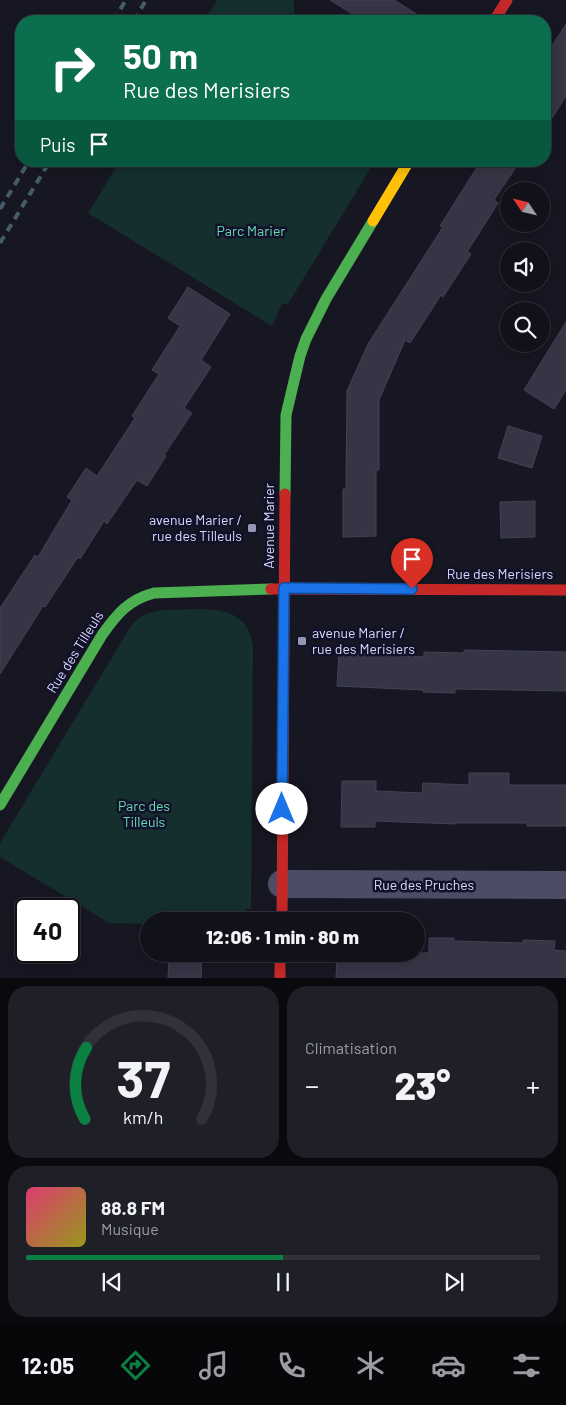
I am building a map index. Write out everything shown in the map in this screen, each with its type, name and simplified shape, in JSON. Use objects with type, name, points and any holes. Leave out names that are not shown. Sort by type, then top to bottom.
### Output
[{"type":"street","points":[[498,15],[507,0]]},
{"type":"street","name":"Avenue Marier","points":[[282,912],[286,415],[296,371],[306,340],[326,300],[406,167]]},
{"type":"street","name":"Rue des Merisiers","points":[[284,588],[566,590]]},
{"type":"street","name":"Rue des Tilleuls","points":[[0,805],[102,635],[118,612],[129,603],[144,595],[154,593],[284,588]]},
{"type":"street","name":"Rue des Pruches","points":[[282,884],[566,885]]},
{"type":"street","points":[[280,962],[280,978]]},
{"type":"green space","points":[[217,0],[294,0],[294,15],[208,15]]},
{"type":"green space","name":"Parc Marier","points":[[116,167],[371,167],[288,304],[282,304],[272,326],[88,213]]},
{"type":"green space","name":"Parc des Tilleuls","points":[[206,609],[220,611],[242,621],[249,632],[253,647],[251,910],[246,908],[246,912],[140,912],[140,924],[109,923],[80,905],[80,898],[68,898],[0,857],[0,843],[131,626],[146,614]]},
{"type":"building","points":[[330,0],[394,0],[418,15],[354,15]]},
{"type":"building","points":[[566,24],[566,96],[551,120],[551,48]]},
{"type":"building","points":[[477,167],[516,167],[506,182],[500,182],[500,191],[494,200],[498,203],[467,252],[471,254],[443,297],[441,295],[410,343],[405,340],[379,400],[379,470],[376,470],[376,536],[343,537],[343,489],[346,489],[347,391],[368,344],[443,227],[440,226]]},
{"type":"building","points":[[188,287],[230,314],[201,360],[211,367],[184,408],[192,413],[164,455],[166,456],[147,486],[137,480],[107,524],[104,521],[80,559],[78,557],[45,607],[43,606],[0,674],[0,608],[35,555],[38,557],[72,500],[67,497],[86,468],[97,476],[135,418],[132,416],[159,374],[152,370],[180,326],[168,318]]},
{"type":"building","points":[[566,322],[566,390],[554,409],[524,390],[547,352],[550,352],[550,348]]},
{"type":"building","points":[[508,426],[542,436],[532,468],[498,458]]},
{"type":"building","points":[[535,501],[535,537],[501,538],[500,502]]},
{"type":"building","points":[[464,650],[566,652],[566,691],[455,689],[455,693],[337,686],[339,652],[424,657],[424,652],[464,653]]},
{"type":"building","points":[[469,773],[509,773],[509,785],[566,785],[566,826],[527,826],[527,823],[455,824],[375,821],[375,827],[341,827],[342,781],[376,781],[376,791],[422,793],[423,783],[469,785]]},
{"type":"building","points":[[429,938],[454,938],[454,941],[523,943],[523,940],[555,941],[554,950],[566,951],[566,978],[336,978],[337,962],[425,962],[425,953],[429,953]]},
{"type":"building","points":[[169,962],[202,962],[201,978],[168,978]]},
{"type":"railway","points":[[117,15],[126,0]]},
{"type":"railway","points":[[137,15],[146,0]]},
{"type":"railway","points":[[0,209],[25,167]]},
{"type":"railway","points":[[0,243],[46,167]]},
{"type":"traffic: fast","points":[[285,494],[286,415],[300,356],[306,339],[326,299],[373,221]]},
{"type":"traffic: fast","points":[[0,805],[102,635],[130,604],[154,593],[271,589]]},
{"type":"traffic: slow","points":[[373,221],[405,167]]},
{"type":"traffic: jam","points":[[498,15],[507,0]]},
{"type":"traffic: jam","points":[[282,912],[285,494]]},
{"type":"traffic: jam","points":[[271,589],[566,590]]},
{"type":"traffic: jam","points":[[280,962],[280,978]]},
{"type":"place","name":"avenue Marier / rue des Tilleuls","points":[[252,528]]},
{"type":"place","name":"avenue Marier / rue des Merisiers","points":[[302,641]]},
{"type":"route","points":[[282,809],[284,588],[412,589]]}]
